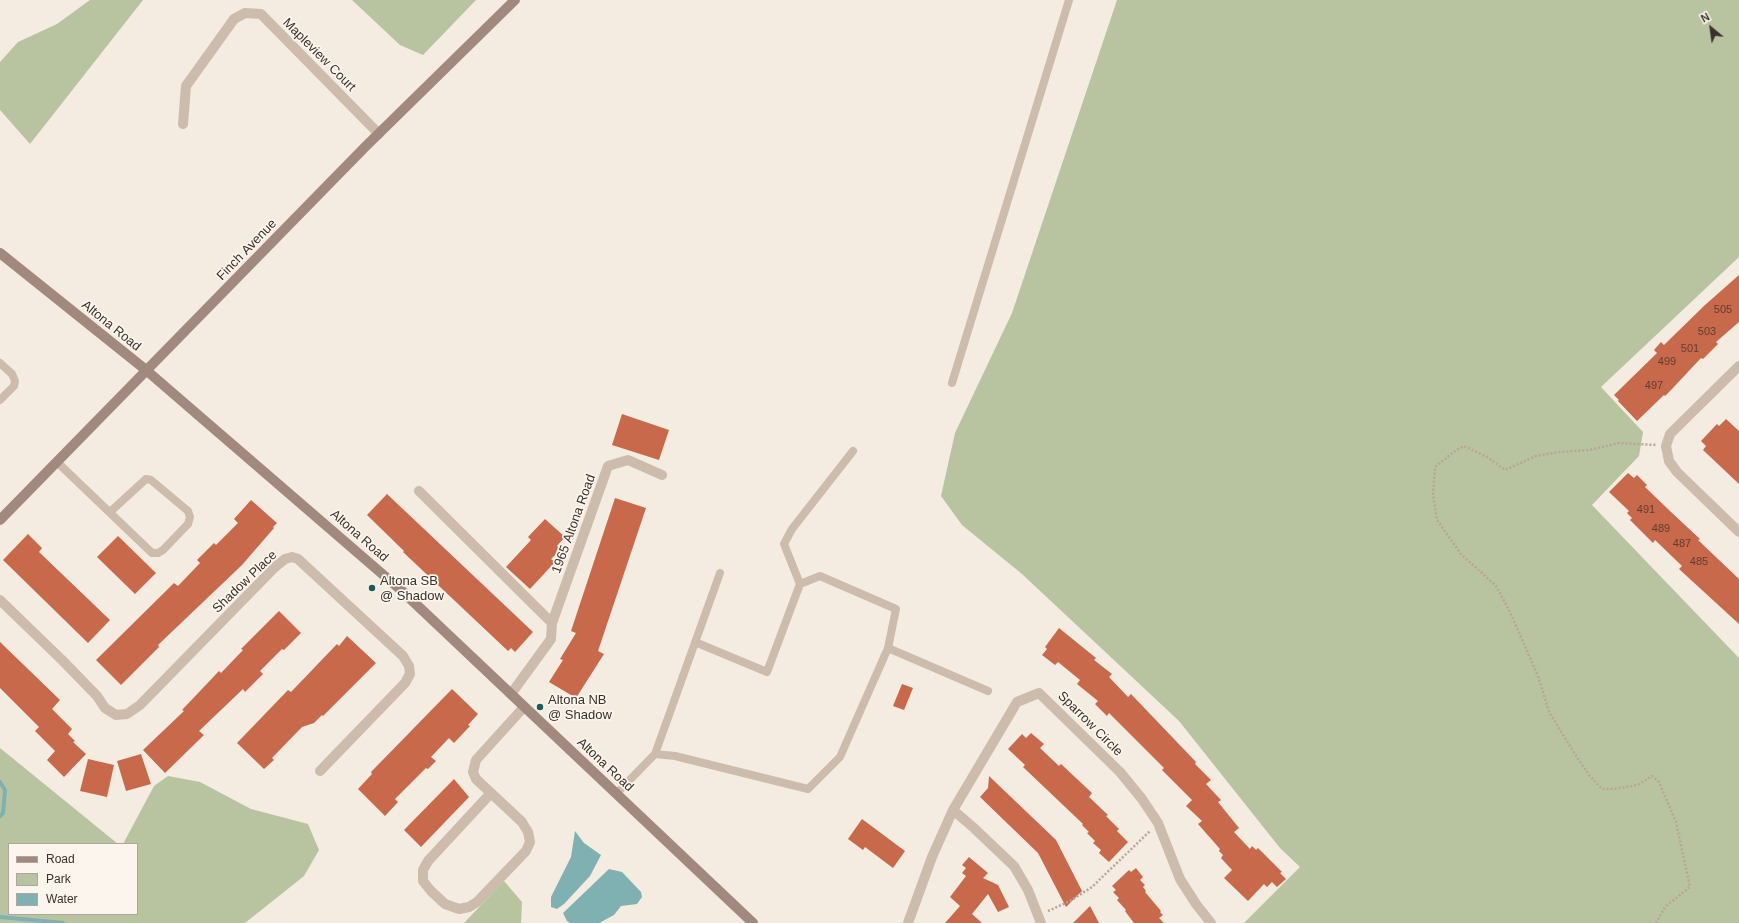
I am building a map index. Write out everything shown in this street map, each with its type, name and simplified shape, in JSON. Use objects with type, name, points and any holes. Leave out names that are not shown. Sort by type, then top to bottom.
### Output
[{"type":"main road","name":"Finch Avenue","points":[[0,520],[379,134],[515,0]]},
{"type":"main road","name":"Altona Road","points":[[0,254],[146,370],[402,592],[753,923]]},
{"type":"street","name":"Mapleview Court","points":[[183,124],[186,86],[234,19],[245,14],[261,14],[379,134]]},
{"type":"street","points":[[1739,366],[1670,434],[1666,446],[1668,460],[1677,472],[1739,532]]},
{"type":"street","name":"1965 Altona Road","points":[[511,694],[551,640],[552,623],[608,466],[628,460],[662,475]]},
{"type":"street","points":[[419,491],[552,623]]},
{"type":"street","name":"Shadow Place","points":[[0,600],[97,696],[105,708],[116,715],[127,714],[140,705],[275,567],[285,559],[292,557],[298,559],[404,656],[409,666],[410,674],[405,683],[320,771]]},
{"type":"street","name":"Sparrow Circle","points":[[908,923],[932,857],[953,810],[1017,702],[1039,692],[1120,772],[1142,799],[1158,822],[1180,879],[1196,904],[1211,923]]},
{"type":"street","points":[[491,793],[428,861],[423,870],[424,881],[431,891],[445,904],[459,909],[469,908],[477,902],[526,851],[530,842],[528,832],[522,822],[491,793],[476,779],[473,772],[476,760],[524,706]]},
{"type":"street","points":[[953,810],[1014,866],[1028,890],[1040,919]]},
{"type":"lane","points":[[952,383],[1070,0]]},
{"type":"lane","points":[[0,363],[12,374],[15,381],[14,386],[0,400]]},
{"type":"lane","points":[[695,642],[767,672],[800,584],[784,544],[792,529],[853,451]]},
{"type":"lane","points":[[57,462],[152,553],[158,553],[163,550],[188,524],[190,517],[188,511],[151,480],[146,479],[110,512]]},
{"type":"lane","points":[[616,794],[655,754],[720,573]]},
{"type":"lane","points":[[655,754],[675,756],[808,789],[840,757],[888,648],[896,609],[820,576],[800,584]]},
{"type":"lane","points":[[888,648],[988,691]]},
{"type":"path","points":[[1656,923],[1665,907],[1690,887],[1676,822],[1659,782],[1652,776],[1638,785],[1613,789],[1602,789],[1590,776],[1549,712],[1538,676],[1510,612],[1496,586],[1461,554],[1437,520],[1433,495],[1435,467],[1464,446],[1487,458],[1505,470],[1536,456],[1559,452],[1590,450],[1620,443],[1666,446]]},
{"type":"path","points":[[1040,919],[1092,887],[1158,822]]},
{"type":"green space","points":[[90,0],[143,0],[30,144],[0,110],[0,62],[18,42],[57,24]]},
{"type":"green space","points":[[352,0],[476,0],[423,55],[400,45]]},
{"type":"green space","points":[[1117,0],[1739,0],[1739,257],[1601,387],[1643,432],[1639,456],[1592,505],[1739,658],[1739,923],[1244,923],[1300,867],[1280,848],[1179,721],[1022,574],[962,525],[941,496],[955,433],[1012,313]]},
{"type":"green space","points":[[0,748],[117,843],[8,843],[8,915],[138,915],[138,843],[124,843],[154,786],[168,776],[200,782],[251,809],[308,824],[319,850],[304,876],[245,923],[0,923]]},
{"type":"green space","points":[[504,881],[522,902],[521,923],[464,923]]},
{"type":"water","points":[[575,831],[584,843],[601,855],[590,876],[564,904],[557,909],[551,907],[551,897],[571,857]]},
{"type":"water","points":[[609,869],[622,872],[641,892],[642,897],[637,904],[621,906],[614,915],[599,923],[570,923],[567,921],[563,913]]},
{"type":"building","points":[[1739,275],[1739,322],[1716,342],[1718,344],[1703,359],[1701,358],[1665,396],[1664,395],[1637,421],[1614,395],[1657,353],[1654,350],[1661,342],[1664,345],[1705,305]]},
{"type":"building","points":[[622,414],[669,430],[659,460],[612,445]]},
{"type":"building","points":[[1726,419],[1739,431],[1739,484],[1703,450],[1706,446],[1701,441],[1717,424],[1719,426]]},
{"type":"building","points":[[1628,473],[1634,478],[1637,475],[1647,485],[1645,487],[1700,539],[1698,540],[1739,579],[1739,624],[1679,569],[1682,566],[1655,540],[1653,543],[1630,520],[1632,518],[1627,513],[1629,511],[1609,492]]},
{"type":"building","points":[[387,494],[533,632],[515,652],[511,648],[508,651],[403,552],[404,551],[367,515]]},
{"type":"building","points":[[615,498],[646,508],[598,651],[604,654],[576,698],[549,682],[563,660],[560,659],[576,633],[571,631]]},
{"type":"building","points":[[251,500],[277,523],[273,527],[274,528],[242,565],[158,645],[159,647],[121,685],[96,660],[174,583],[178,586],[200,563],[197,560],[214,543],[216,545],[238,523],[234,519]]},
{"type":"building","points":[[545,519],[565,537],[557,546],[559,548],[556,551],[558,552],[551,559],[555,562],[530,589],[506,567],[531,540],[528,537]]},
{"type":"building","points":[[28,534],[42,548],[39,552],[110,620],[88,643],[3,560]]},
{"type":"building","points":[[118,536],[156,573],[135,594],[97,557]]},
{"type":"building","points":[[279,611],[301,633],[260,671],[263,674],[245,692],[243,689],[199,731],[204,735],[165,773],[143,750],[184,711],[182,710],[219,671],[221,673],[243,650],[241,649]]},
{"type":"building","points":[[1059,628],[1096,658],[1094,660],[1112,674],[1109,677],[1128,697],[1131,694],[1196,762],[1195,764],[1211,780],[1206,784],[1221,800],[1218,802],[1239,828],[1234,832],[1250,849],[1252,846],[1256,850],[1258,848],[1282,872],[1280,873],[1286,879],[1277,887],[1272,882],[1267,887],[1264,884],[1248,901],[1224,878],[1232,870],[1221,858],[1223,855],[1219,851],[1220,849],[1198,824],[1202,821],[1186,806],[1192,800],[1162,770],[1164,768],[1109,713],[1107,716],[1095,704],[1098,701],[1077,684],[1080,680],[1058,662],[1055,665],[1042,655],[1047,649],[1045,647]]},
{"type":"building","points":[[347,636],[376,663],[323,716],[322,715],[314,723],[302,727],[272,758],[274,760],[264,769],[237,743],[288,690],[291,692],[337,644],[339,646]]},
{"type":"building","points":[[0,642],[60,700],[52,709],[72,729],[68,734],[75,741],[73,742],[86,754],[64,777],[47,760],[55,751],[35,731],[39,727],[0,688]]},
{"type":"building","points":[[902,684],[913,688],[904,710],[893,706]]},
{"type":"building","points":[[452,689],[478,714],[468,725],[470,726],[454,743],[449,738],[431,757],[436,761],[428,769],[426,768],[395,799],[398,802],[385,816],[358,789],[372,774],[371,772]]},
{"type":"building","points":[[1031,733],[1044,744],[1040,748],[1059,766],[1061,764],[1092,793],[1089,797],[1108,815],[1106,816],[1119,829],[1117,831],[1128,842],[1109,862],[1099,853],[1101,850],[1093,843],[1095,841],[1087,833],[1089,832],[1082,825],[1083,824],[1023,767],[1025,765],[1008,749],[1022,734],[1026,738]]},
{"type":"building","points":[[141,754],[151,784],[126,791],[117,761]]},
{"type":"building","points":[[88,759],[114,765],[107,797],[80,791]]},
{"type":"building","points":[[989,776],[1056,840],[1082,891],[1066,907],[1038,853],[980,797],[988,788]]},
{"type":"building","points":[[454,779],[469,797],[421,847],[404,830]]},
{"type":"building","points":[[862,819],[905,851],[893,868],[865,847],[863,850],[848,839]]},
{"type":"building","points":[[969,857],[988,873],[983,878],[998,885],[1009,907],[998,912],[988,894],[972,914],[982,923],[945,923],[960,906],[950,897],[966,876],[962,873],[966,868],[962,865]]},
{"type":"building","points":[[1136,868],[1143,877],[1140,880],[1145,885],[1143,887],[1146,891],[1145,892],[1161,911],[1160,912],[1163,915],[1159,918],[1164,923],[1134,923],[1125,911],[1126,910],[1117,900],[1119,898],[1113,892],[1116,890],[1112,886],[1129,870],[1131,872]]},
{"type":"building","points":[[1090,906],[1099,923],[1073,923]]},
{"type":"waterway","points":[[0,782],[5,790],[3,813],[0,816]]},
{"type":"waterway","points":[[0,917],[63,923]]},
{"type":"place","name":"Altona SB @ Shadow","points":[[372,588]]},
{"type":"place","name":"Altona NB @ Shadow","points":[[540,707]]}]
